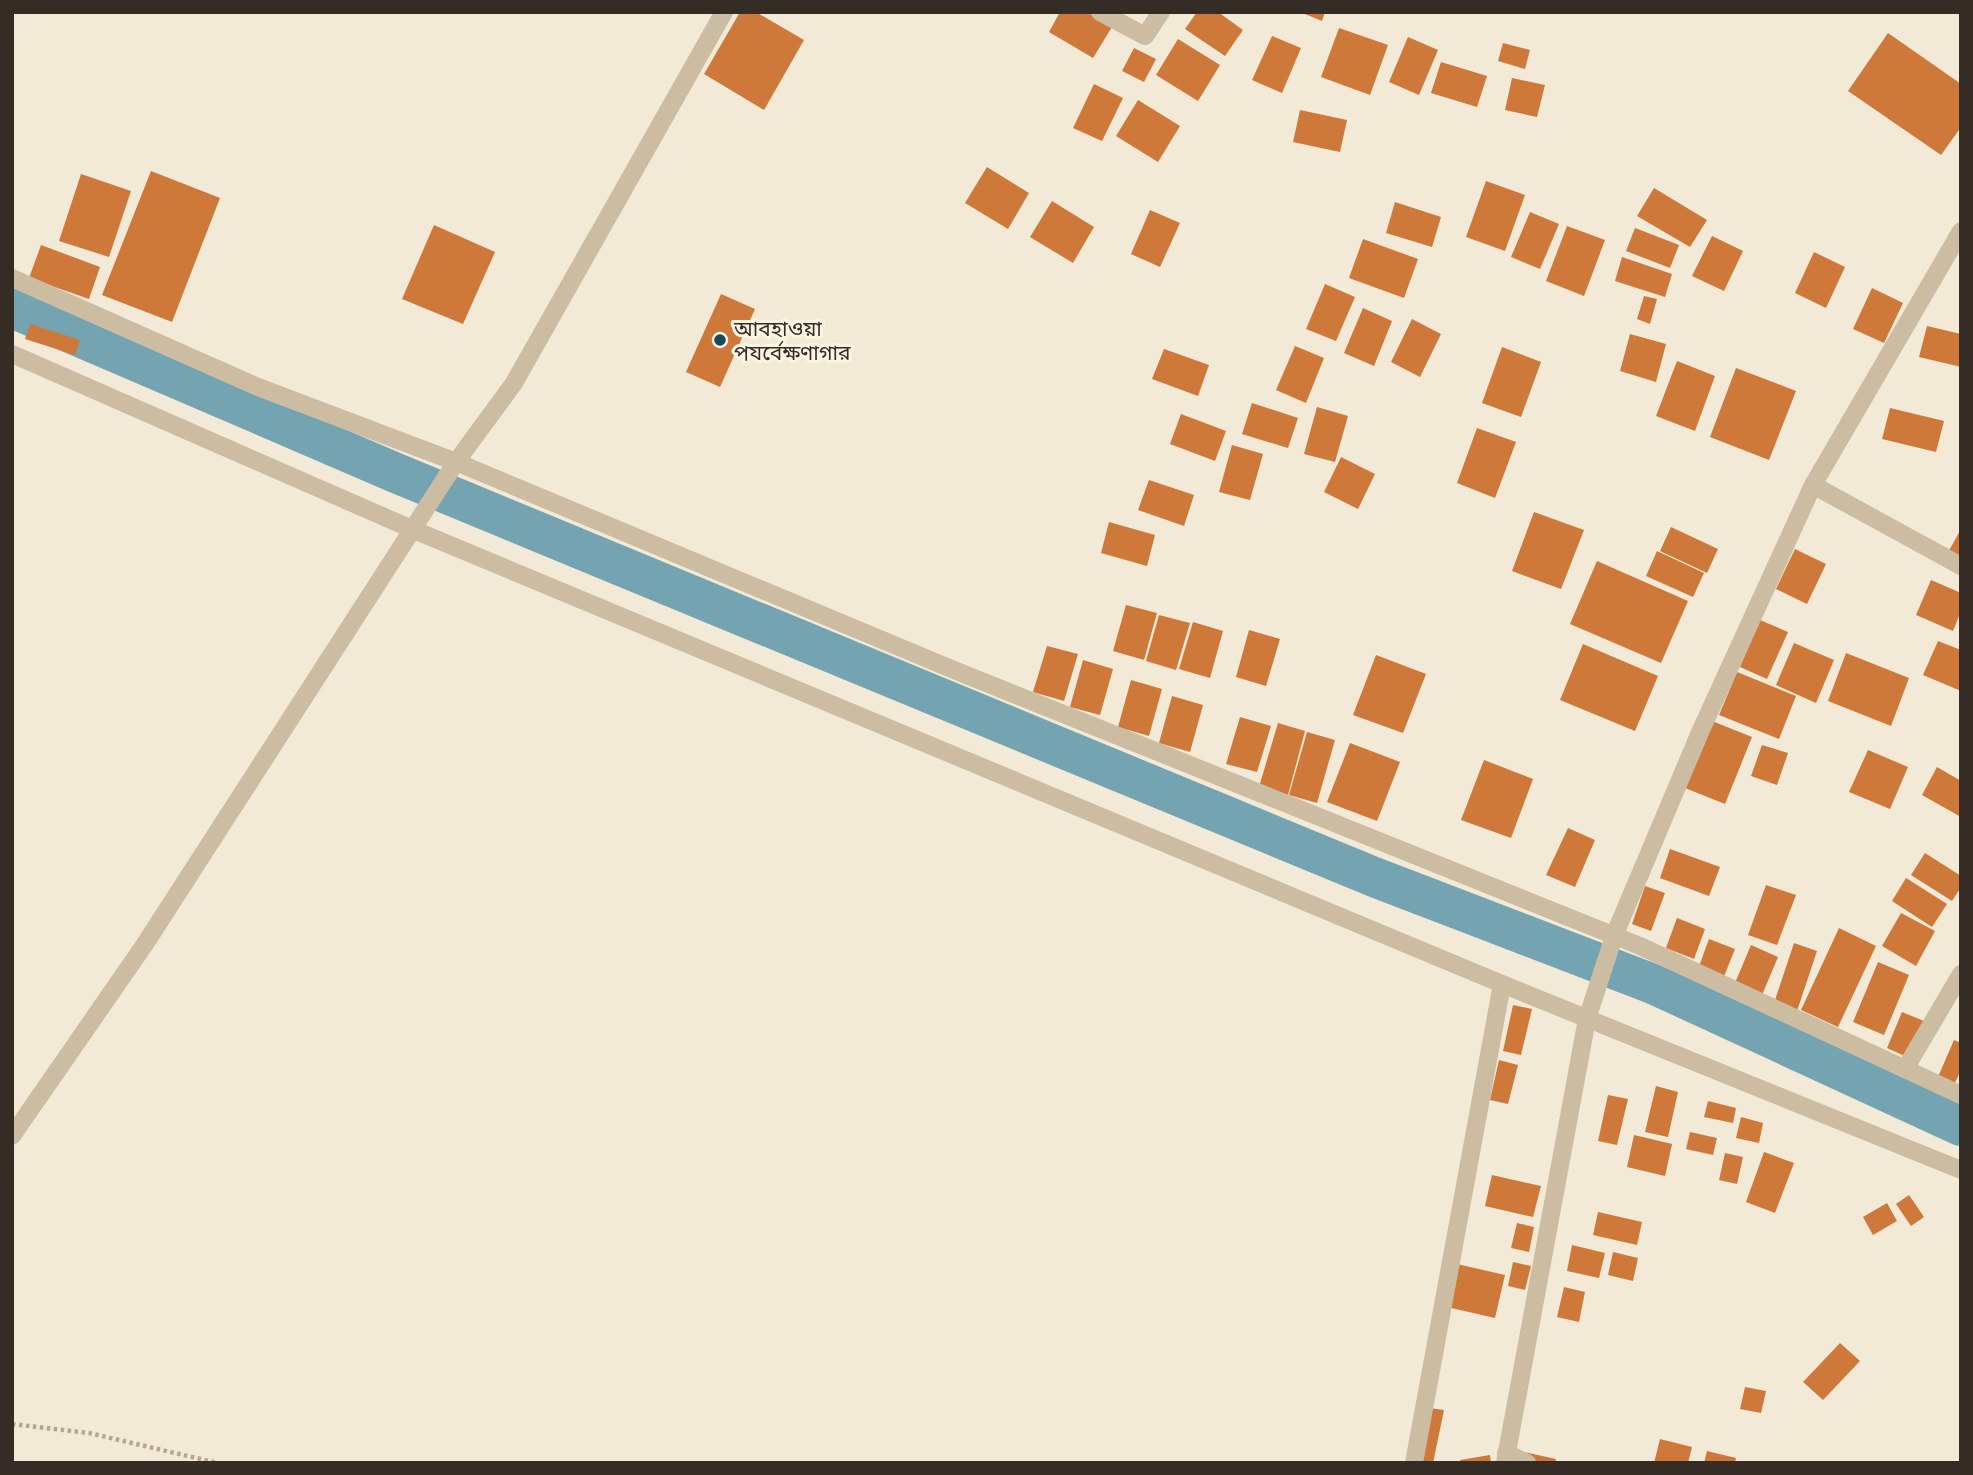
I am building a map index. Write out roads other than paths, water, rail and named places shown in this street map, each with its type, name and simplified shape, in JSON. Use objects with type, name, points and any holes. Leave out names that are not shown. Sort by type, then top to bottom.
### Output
[{"type":"street","points":[[12,1136],[145,944],[456,462],[514,383],[724,12]]},
{"type":"street","points":[[1100,12],[1145,36],[1161,12]]},
{"type":"street","points":[[1527,1463],[1505,1458],[1587,1019],[1614,936],[1701,730],[1813,485],[1961,231]]},
{"type":"street","points":[[12,278],[258,387],[456,462],[1005,691],[1614,936],[1961,1095]]},
{"type":"street","points":[[12,354],[414,530],[1502,984],[1961,1170]]},
{"type":"street","points":[[1813,485],[1961,566]]},
{"type":"street","points":[[1905,1069],[1961,975]]},
{"type":"street","points":[[1414,1463],[1502,984]]},
{"type":"waterway","points":[[12,308],[396,473],[1374,877],[1653,984],[1961,1126]]},
{"type":"place","name":"আবহাওয়া পযর্বেক্ষণাগার","points":[[720,340]]}]
